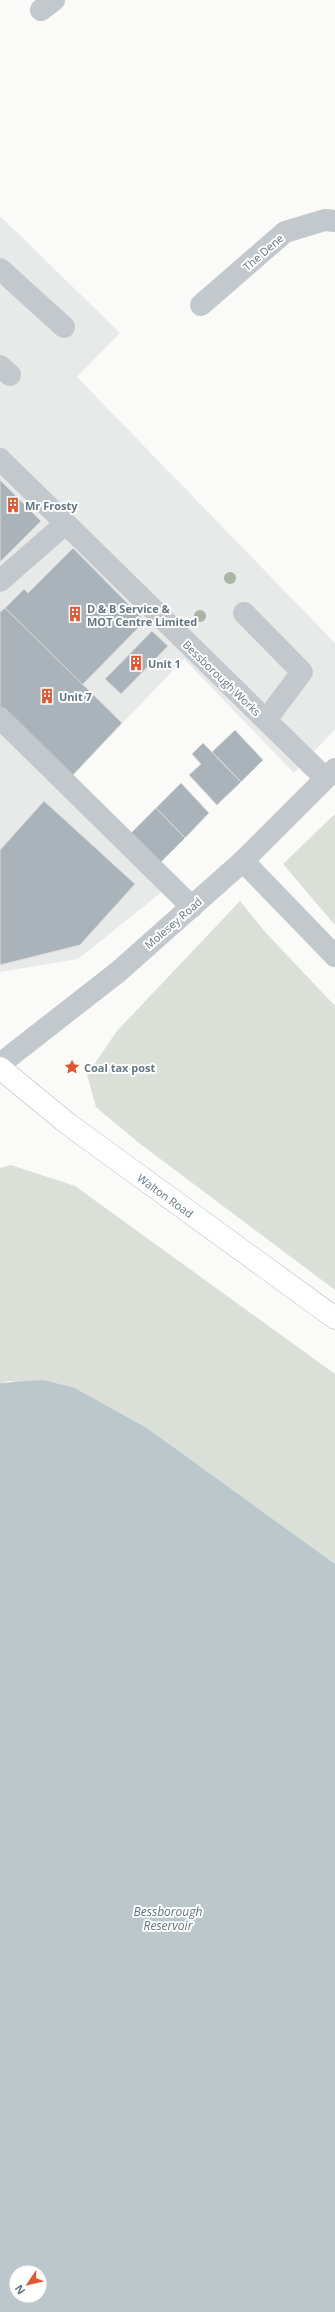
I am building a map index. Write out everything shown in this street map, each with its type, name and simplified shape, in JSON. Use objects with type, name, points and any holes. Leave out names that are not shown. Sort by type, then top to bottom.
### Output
[{"type":"main road","name":"Walton Road","points":[[0,1068],[68,1124],[335,1318]]},
{"type":"street","name":"The Dene","points":[[201,305],[285,232],[325,220],[335,221]]},
{"type":"street","points":[[0,269],[64,327]]},
{"type":"street","name":"Bessborough Works","points":[[0,459],[266,720],[330,774]]},
{"type":"street","points":[[0,581],[65,524]]},
{"type":"street","points":[[244,613],[302,672],[266,720]]},
{"type":"street","points":[[0,718],[192,906]]},
{"type":"street","name":"Molesey Road","points":[[0,1064],[118,972],[243,861],[330,774]]},
{"type":"street","points":[[243,861],[335,956]]},
{"type":"shaded area","points":[[0,216],[120,333],[77,377],[335,643],[335,729],[294,773],[184,659],[72,776],[159,863],[179,878],[78,959],[0,972]]},
{"type":"shaded area","points":[[335,814],[335,925],[283,864]]},
{"type":"shaded area","points":[[240,901],[266,933],[335,1006],[335,1290],[139,1143],[96,1107],[87,1075],[117,1031]]},
{"type":"shaded area","points":[[11,1165],[75,1186],[335,1374],[335,1564],[147,1428],[75,1388],[8,1381],[0,1383],[0,1168]]},
{"type":"water","name":"Bessborough Reservoir","points":[[43,1380],[75,1388],[147,1428],[335,1564],[335,2312],[0,2312],[0,1383]]},
{"type":"building","name":"Mr Frosty","points":[[0,480],[41,521],[0,562]]},
{"type":"building","name":"D & B Service & MOT Centre Limited","points":[[73,548],[145,621],[82,685],[5,608],[24,589],[28,593]]},
{"type":"building","name":"Unit 7","points":[[5,608],[122,723],[72,776],[0,707],[0,612]]},
{"type":"building","name":"Unit 1","points":[[152,631],[168,646],[121,694],[105,679]]},
{"type":"building","points":[[235,730],[263,760],[241,782],[212,752]]},
{"type":"building","points":[[203,743],[241,782],[217,805],[189,775],[201,764],[192,754]]},
{"type":"building","points":[[181,783],[209,813],[185,838],[156,808]]},
{"type":"building","points":[[44,801],[135,884],[80,945],[0,965],[0,850]]},
{"type":"building","points":[[156,808],[185,838],[160,863],[130,834]]},
{"type":"place","name":"Mr Frosty","points":[[13,505]]},
{"type":"place","name":"D & B Service & MOT Centre Limited","points":[[75,614]]},
{"type":"place","name":"Unit 1","points":[[136,663]]},
{"type":"place","name":"Unit 7","points":[[47,696]]},
{"type":"place","name":"Coal tax post","points":[[72,1067]]}]
